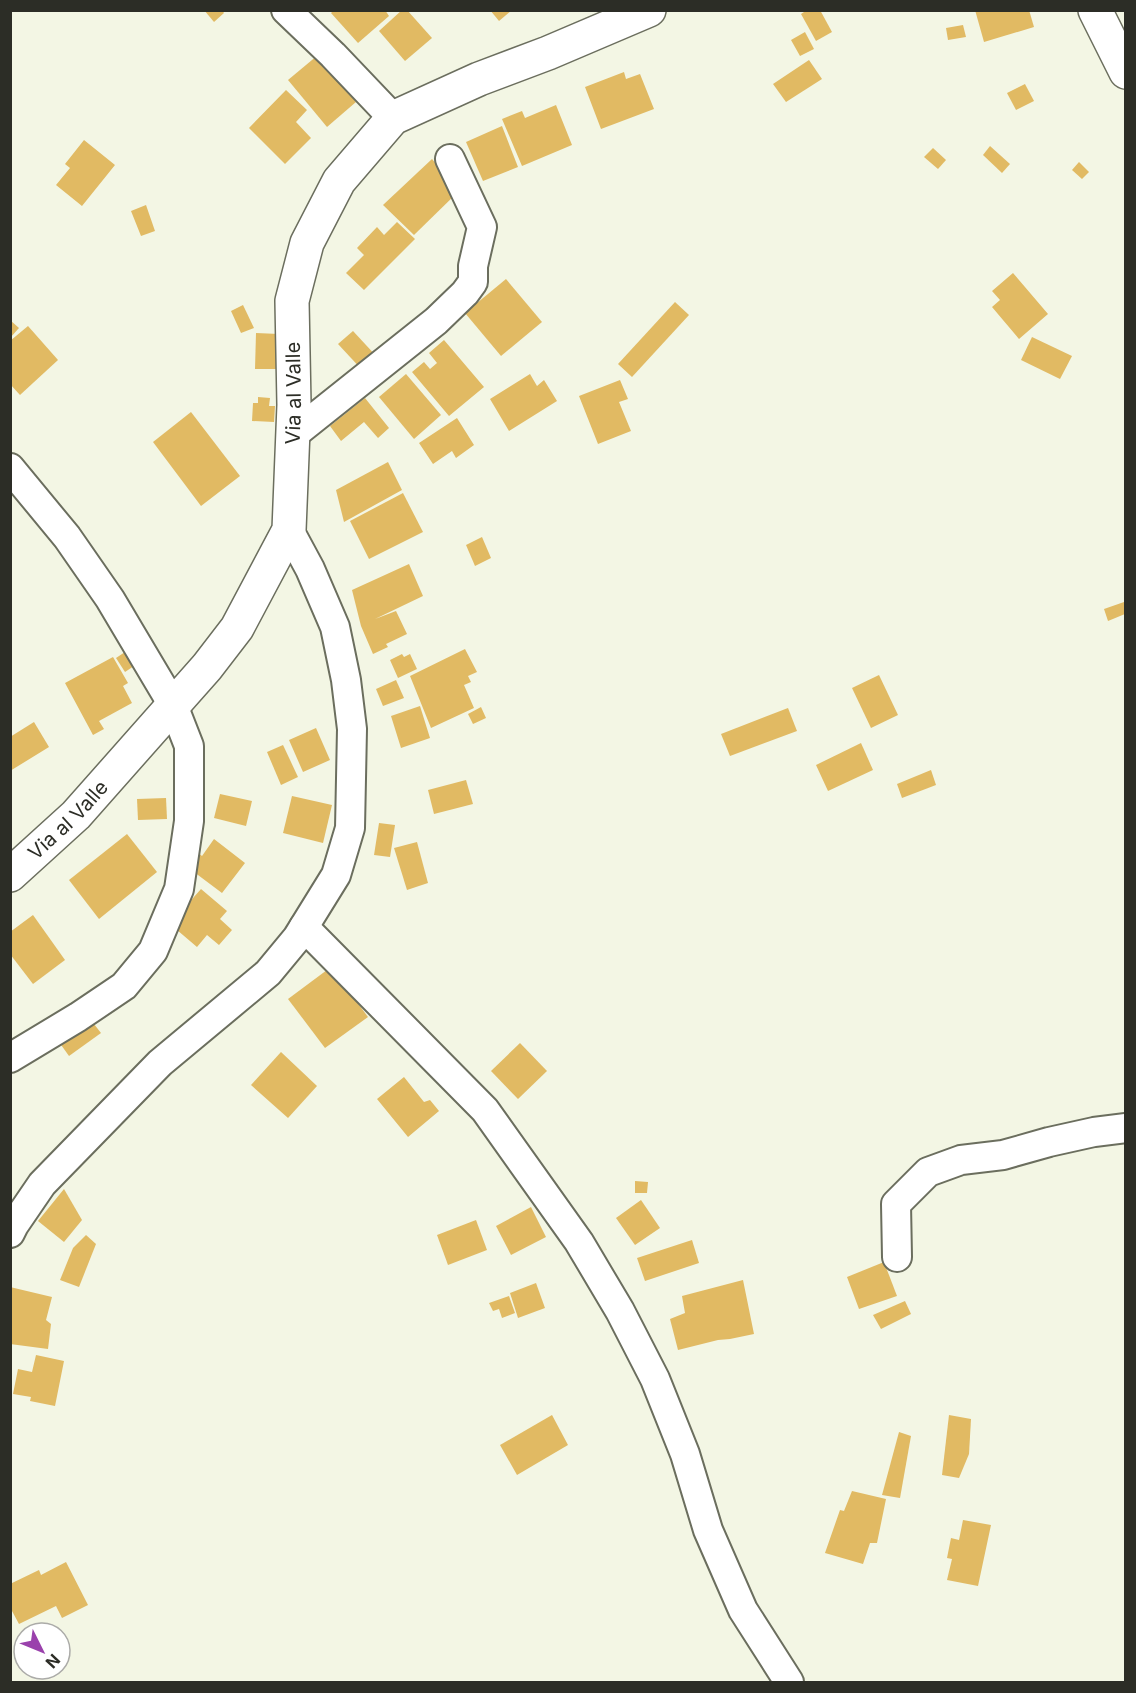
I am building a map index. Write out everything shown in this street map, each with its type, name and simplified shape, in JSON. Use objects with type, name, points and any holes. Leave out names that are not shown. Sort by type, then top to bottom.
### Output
[{"type":"main road","name":"Via al Valle","points":[[10,875],[76,815],[207,667],[237,628],[289,531],[294,405],[292,301],[307,243],[339,181],[393,118],[479,79],[548,53],[649,10]]},
{"type":"main road","points":[[1095,10],[1125,72]]},
{"type":"street","points":[[286,10],[393,118]]},
{"type":"street","points":[[293,435],[436,321],[473,282],[473,266],[482,227],[450,159]]},
{"type":"street","points":[[10,468],[67,537],[98,581],[173,705],[189,746],[189,820],[179,889],[153,951],[124,986],[10,1058]]},
{"type":"street","points":[[10,1233],[42,1184],[160,1064],[268,973],[297,938],[336,875],[350,828],[352,729],[346,680],[335,627],[310,569],[289,531]]},
{"type":"street","points":[[304,927],[485,1110],[579,1242],[621,1311],[655,1379],[685,1454],[708,1530],[743,1610],[789,1683]]},
{"type":"street","points":[[897,1257],[896,1204],[928,1172],[961,1160],[1003,1155],[1049,1142],[1125,1128]]},
{"type":"building","points":[[204,10],[222,10],[224,13],[214,22]]},
{"type":"building","points":[[334,10],[385,10],[389,16],[358,43],[331,13]]},
{"type":"building","points":[[402,10],[407,10],[432,38],[405,61],[379,31]]},
{"type":"building","points":[[490,10],[512,10],[499,21]]},
{"type":"building","points":[[807,10],[820,10],[832,32],[816,41],[801,14]]},
{"type":"building","points":[[975,10],[1029,10],[1034,27],[984,42]]},
{"type":"building","points":[[963,25],[966,37],[948,40],[946,28]]},
{"type":"building","points":[[805,32],[814,49],[800,56],[791,40]]},
{"type":"building","points":[[318,55],[356,102],[327,127],[288,80]]},
{"type":"building","points":[[809,60],[822,79],[786,102],[773,84]]},
{"type":"building","points":[[624,72],[626,79],[640,74],[654,109],[601,129],[585,87]]},
{"type":"building","points":[[1025,84],[1034,101],[1016,110],[1007,93]]},
{"type":"building","points":[[286,90],[307,110],[296,122],[311,138],[285,164],[249,128]]},
{"type":"building","points":[[556,105],[572,145],[522,166],[502,119],[522,111],[525,118]]},
{"type":"building","points":[[502,126],[518,167],[483,181],[466,142]]},
{"type":"building","points":[[84,140],[115,165],[82,206],[56,185],[70,168],[65,164]]},
{"type":"building","points":[[990,146],[1010,164],[1002,173],[983,155]]},
{"type":"building","points":[[933,148],[946,160],[938,169],[924,157]]},
{"type":"building","points":[[432,159],[459,191],[414,235],[383,205]]},
{"type":"building","points":[[1079,162],[1089,172],[1082,179],[1072,170]]},
{"type":"building","points":[[146,205],[155,231],[141,236],[131,211]]},
{"type":"building","points":[[397,222],[415,239],[364,290],[346,273],[364,255],[357,248],[377,227],[384,235]]},
{"type":"building","points":[[1013,273],[1048,314],[1019,339],[992,307],[1000,300],[992,291]]},
{"type":"building","points":[[506,279],[542,322],[501,356],[465,313]]},
{"type":"building","points":[[675,302],[689,315],[632,377],[618,364]]},
{"type":"building","points":[[243,305],[254,328],[241,333],[231,311]]},
{"type":"building","points":[[10,320],[19,328],[10,338]]},
{"type":"building","points":[[28,326],[58,360],[20,395],[10,384],[10,341]]},
{"type":"building","points":[[353,331],[378,358],[364,372],[338,344]]},
{"type":"building","points":[[256,333],[279,334],[278,369],[255,369]]},
{"type":"building","points":[[1032,337],[1072,356],[1060,379],[1021,360]]},
{"type":"building","points":[[444,340],[484,387],[449,416],[412,372],[424,362],[430,369],[437,363],[429,353]]},
{"type":"building","points":[[406,374],[441,415],[414,439],[379,397]]},
{"type":"building","points":[[530,374],[537,386],[544,380],[557,401],[509,431],[490,399]]},
{"type":"building","points":[[620,380],[628,399],[619,402],[631,431],[598,444],[579,396]]},
{"type":"building","points":[[258,397],[270,398],[269,406],[275,406],[274,422],[252,421],[253,403],[258,403]]},
{"type":"building","points":[[365,398],[389,428],[378,438],[364,422],[341,441],[330,426]]},
{"type":"building","points":[[191,412],[240,476],[201,506],[153,442]]},
{"type":"building","points":[[457,418],[474,445],[456,458],[452,451],[433,464],[419,443]]},
{"type":"building","points":[[388,462],[402,490],[344,522],[336,490]]},
{"type":"building","points":[[403,493],[423,532],[369,559],[350,521]]},
{"type":"building","points":[[482,537],[491,558],[475,566],[466,545]]},
{"type":"building","points":[[409,564],[423,596],[375,619],[396,611],[407,634],[386,644],[388,647],[373,654],[361,626],[352,590]]},
{"type":"building","points":[[1124,602],[1125,614],[1108,621],[1104,609]]},
{"type":"building","points":[[465,649],[477,672],[468,676],[471,682],[464,685],[474,708],[431,728],[410,676]]},
{"type":"building","points":[[128,650],[137,664],[125,672],[116,658]]},
{"type":"building","points":[[402,654],[404,657],[410,654],[417,669],[398,678],[390,660]]},
{"type":"building","points":[[113,657],[128,683],[123,686],[132,703],[99,721],[104,729],[93,735],[65,683]]},
{"type":"building","points":[[879,675],[898,715],[871,728],[852,688]]},
{"type":"building","points":[[396,680],[404,698],[383,706],[376,689]]},
{"type":"building","points":[[420,706],[430,738],[401,748],[391,716]]},
{"type":"building","points":[[481,707],[486,718],[473,724],[468,714]]},
{"type":"building","points":[[788,708],[797,731],[730,756],[721,734]]},
{"type":"building","points":[[34,722],[49,747],[10,771],[10,737]]},
{"type":"building","points":[[316,728],[330,760],[303,772],[289,740]]},
{"type":"building","points":[[861,743],[873,770],[828,791],[816,765]]},
{"type":"building","points":[[283,745],[298,777],[281,785],[267,752]]},
{"type":"building","points":[[931,770],[936,785],[902,798],[897,784]]},
{"type":"building","points":[[466,780],[473,804],[434,814],[428,790]]},
{"type":"building","points":[[220,794],[252,801],[246,826],[214,818]]},
{"type":"building","points":[[292,796],[332,805],[323,843],[283,833]]},
{"type":"building","points":[[166,798],[167,819],[138,820],[137,799]]},
{"type":"building","points":[[379,823],[395,825],[390,857],[374,855]]},
{"type":"building","points":[[127,834],[157,872],[99,919],[69,880]]},
{"type":"building","points":[[214,839],[245,863],[222,893],[186,866],[197,852],[202,856]]},
{"type":"building","points":[[417,842],[428,883],[407,890],[394,848]]},
{"type":"building","points":[[201,889],[227,911],[220,919],[232,930],[219,945],[207,935],[197,947],[170,924]]},
{"type":"building","points":[[33,915],[65,960],[33,984],[10,954],[10,932]]},
{"type":"building","points":[[331,967],[368,1017],[325,1048],[288,999]]},
{"type":"building","points":[[90,1019],[101,1033],[69,1056],[59,1042]]},
{"type":"building","points":[[520,1043],[547,1071],[518,1099],[491,1071]]},
{"type":"building","points":[[281,1052],[317,1086],[288,1118],[251,1085]]},
{"type":"building","points":[[404,1077],[424,1102],[430,1100],[439,1111],[408,1137],[377,1099]]},
{"type":"building","points":[[635,1181],[648,1182],[647,1193],[635,1193]]},
{"type":"building","points":[[64,1189],[82,1220],[64,1242],[38,1221]]},
{"type":"building","points":[[641,1200],[660,1228],[635,1245],[616,1218]]},
{"type":"building","points":[[531,1207],[546,1237],[511,1255],[496,1226]]},
{"type":"building","points":[[476,1220],[487,1250],[448,1265],[437,1235]]},
{"type":"building","points":[[86,1235],[96,1244],[79,1287],[60,1280],[73,1248]]},
{"type":"building","points":[[692,1240],[699,1263],[645,1281],[637,1258]]},
{"type":"building","points":[[884,1262],[897,1296],[859,1309],[847,1277]]},
{"type":"building","points":[[743,1280],[754,1334],[678,1350],[670,1319],[685,1313],[682,1296]]},
{"type":"building","points":[[536,1283],[545,1308],[518,1318],[510,1293]]},
{"type":"building","points":[[10,1287],[52,1297],[46,1320],[51,1324],[48,1349],[10,1344]]},
{"type":"building","points":[[509,1296],[515,1313],[502,1318],[499,1309],[493,1311],[489,1303]]},
{"type":"building","points":[[905,1301],[911,1314],[881,1329],[873,1315]]},
{"type":"building","points":[[36,1355],[64,1361],[55,1406],[30,1401],[31,1397],[13,1394],[18,1369],[32,1372]]},
{"type":"building","points":[[552,1415],[568,1445],[517,1475],[500,1445]]},
{"type":"building","points":[[949,1415],[971,1419],[969,1454],[959,1478],[942,1475]]},
{"type":"building","points":[[899,1432],[911,1436],[900,1498],[882,1495]]},
{"type":"building","points":[[852,1491],[886,1499],[877,1543],[870,1543],[863,1564],[825,1553],[840,1510],[844,1511]]},
{"type":"building","points":[[963,1520],[991,1525],[978,1586],[947,1580],[952,1559],[947,1558],[951,1538],[959,1540]]},
{"type":"building","points":[[66,1562],[88,1605],[62,1618],[56,1606],[25,1621],[17,1621],[12,1611],[10,1612],[10,1584],[39,1570],[41,1575]]}]
